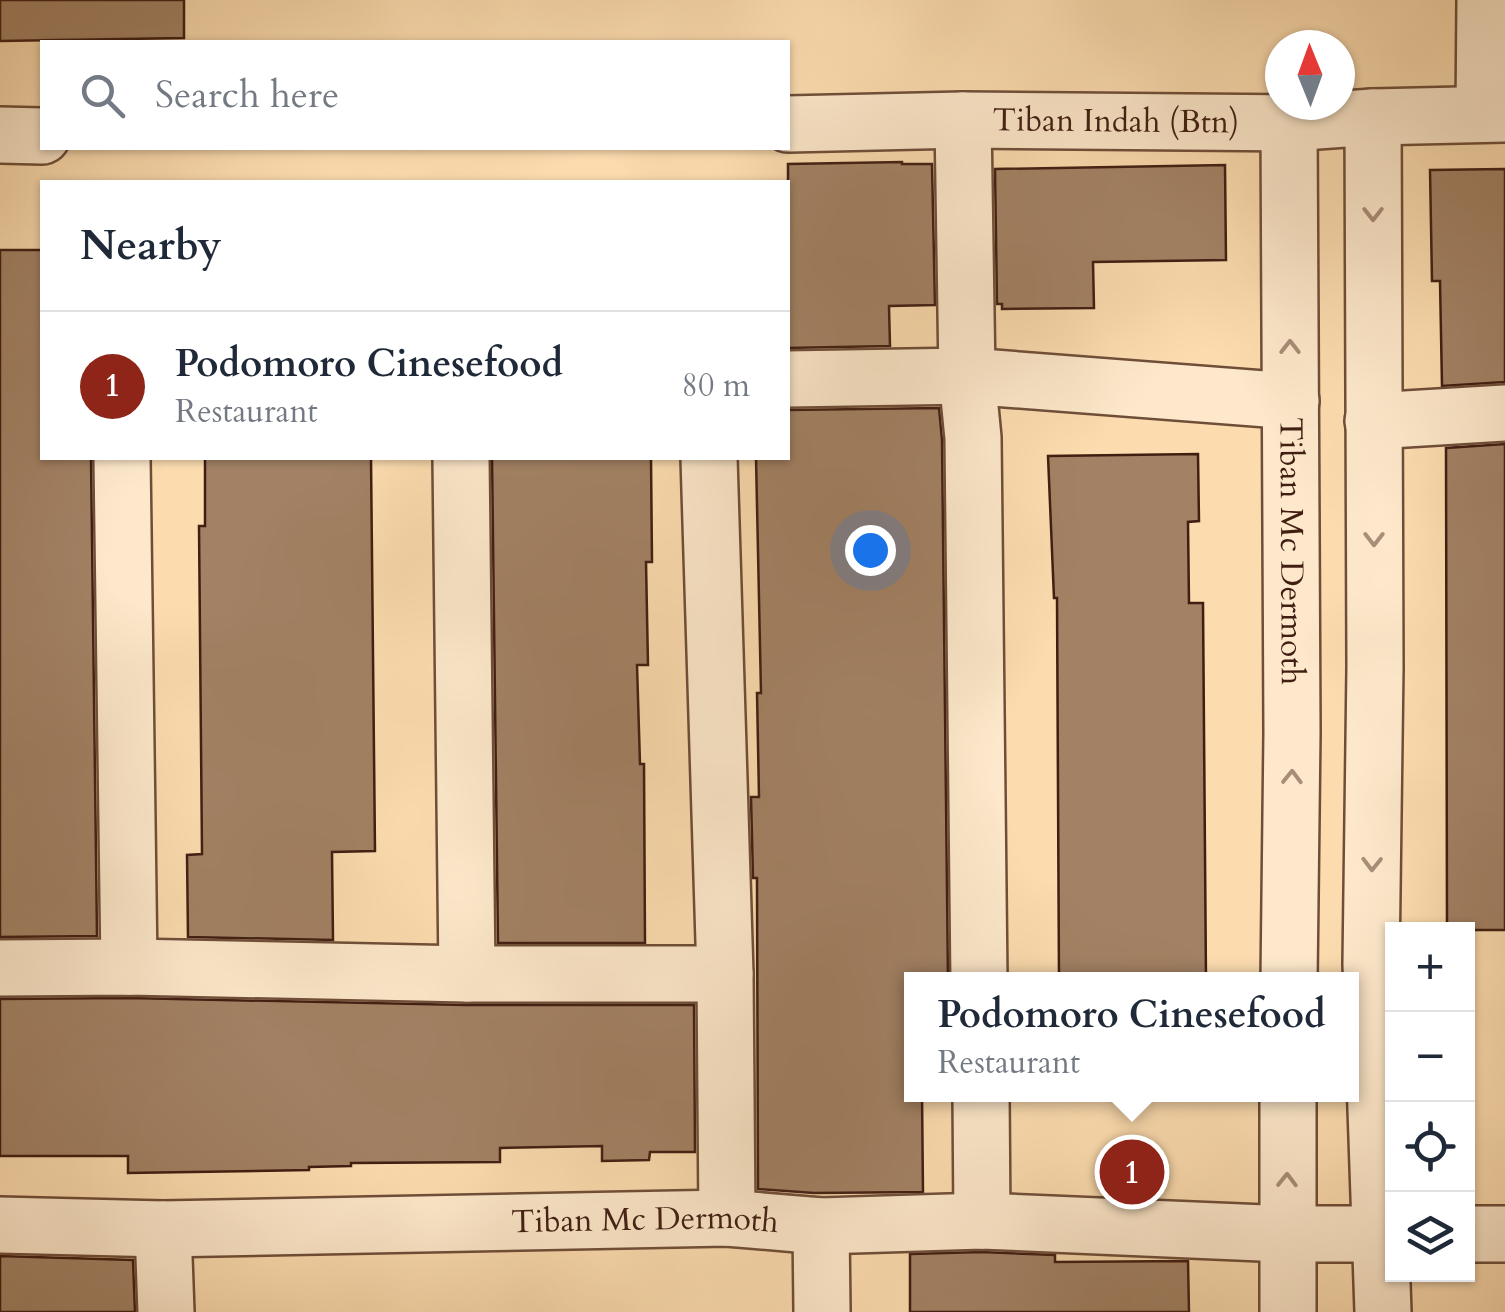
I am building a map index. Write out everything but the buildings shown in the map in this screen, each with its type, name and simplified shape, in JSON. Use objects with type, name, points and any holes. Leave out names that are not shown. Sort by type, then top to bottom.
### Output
[{"type":"street","points":[[1485,0],[1494,114]]},
{"type":"street","name":"Tiban Indah (Btn)","points":[[790,124],[963,120],[1288,123],[1374,116],[1494,114]]},
{"type":"street","points":[[1374,116],[1375,667],[1370,964],[1385,1202]]},
{"type":"street","points":[[963,120],[968,376],[973,438],[979,972]]},
{"type":"street","name":"Tiban Mc Dermoth","points":[[1288,123],[1290,972]]},
{"type":"street","points":[[0,135],[40,136]]},
{"type":"street","points":[[790,379],[968,376],[1291,401]]},
{"type":"street","points":[[1374,421],[1505,413]]},
{"type":"street","points":[[122,460],[129,967]]},
{"type":"street","points":[[461,460],[467,974]]},
{"type":"street","points":[[709,460],[725,974],[727,1218]]},
{"type":"street","points":[[0,968],[725,974]]},
{"type":"street","points":[[981,1102],[982,1221]]},
{"type":"street","points":[[1288,1102],[1288,1312]]},
{"type":"street","name":"Tiban Mc Dermoth","points":[[0,1225],[163,1230],[727,1218],[821,1226],[982,1221],[1287,1234],[1385,1234]]},
{"type":"street","points":[[821,1226],[822,1312]]},
{"type":"street","points":[[163,1230],[166,1312]]},
{"type":"street","points":[[1475,1234],[1505,1234]]},
{"type":"street","points":[[1383,1312],[1385,1273]]},
{"type":"place","name":"Podomoro Cinesefood","points":[[1132,1172]]}]
